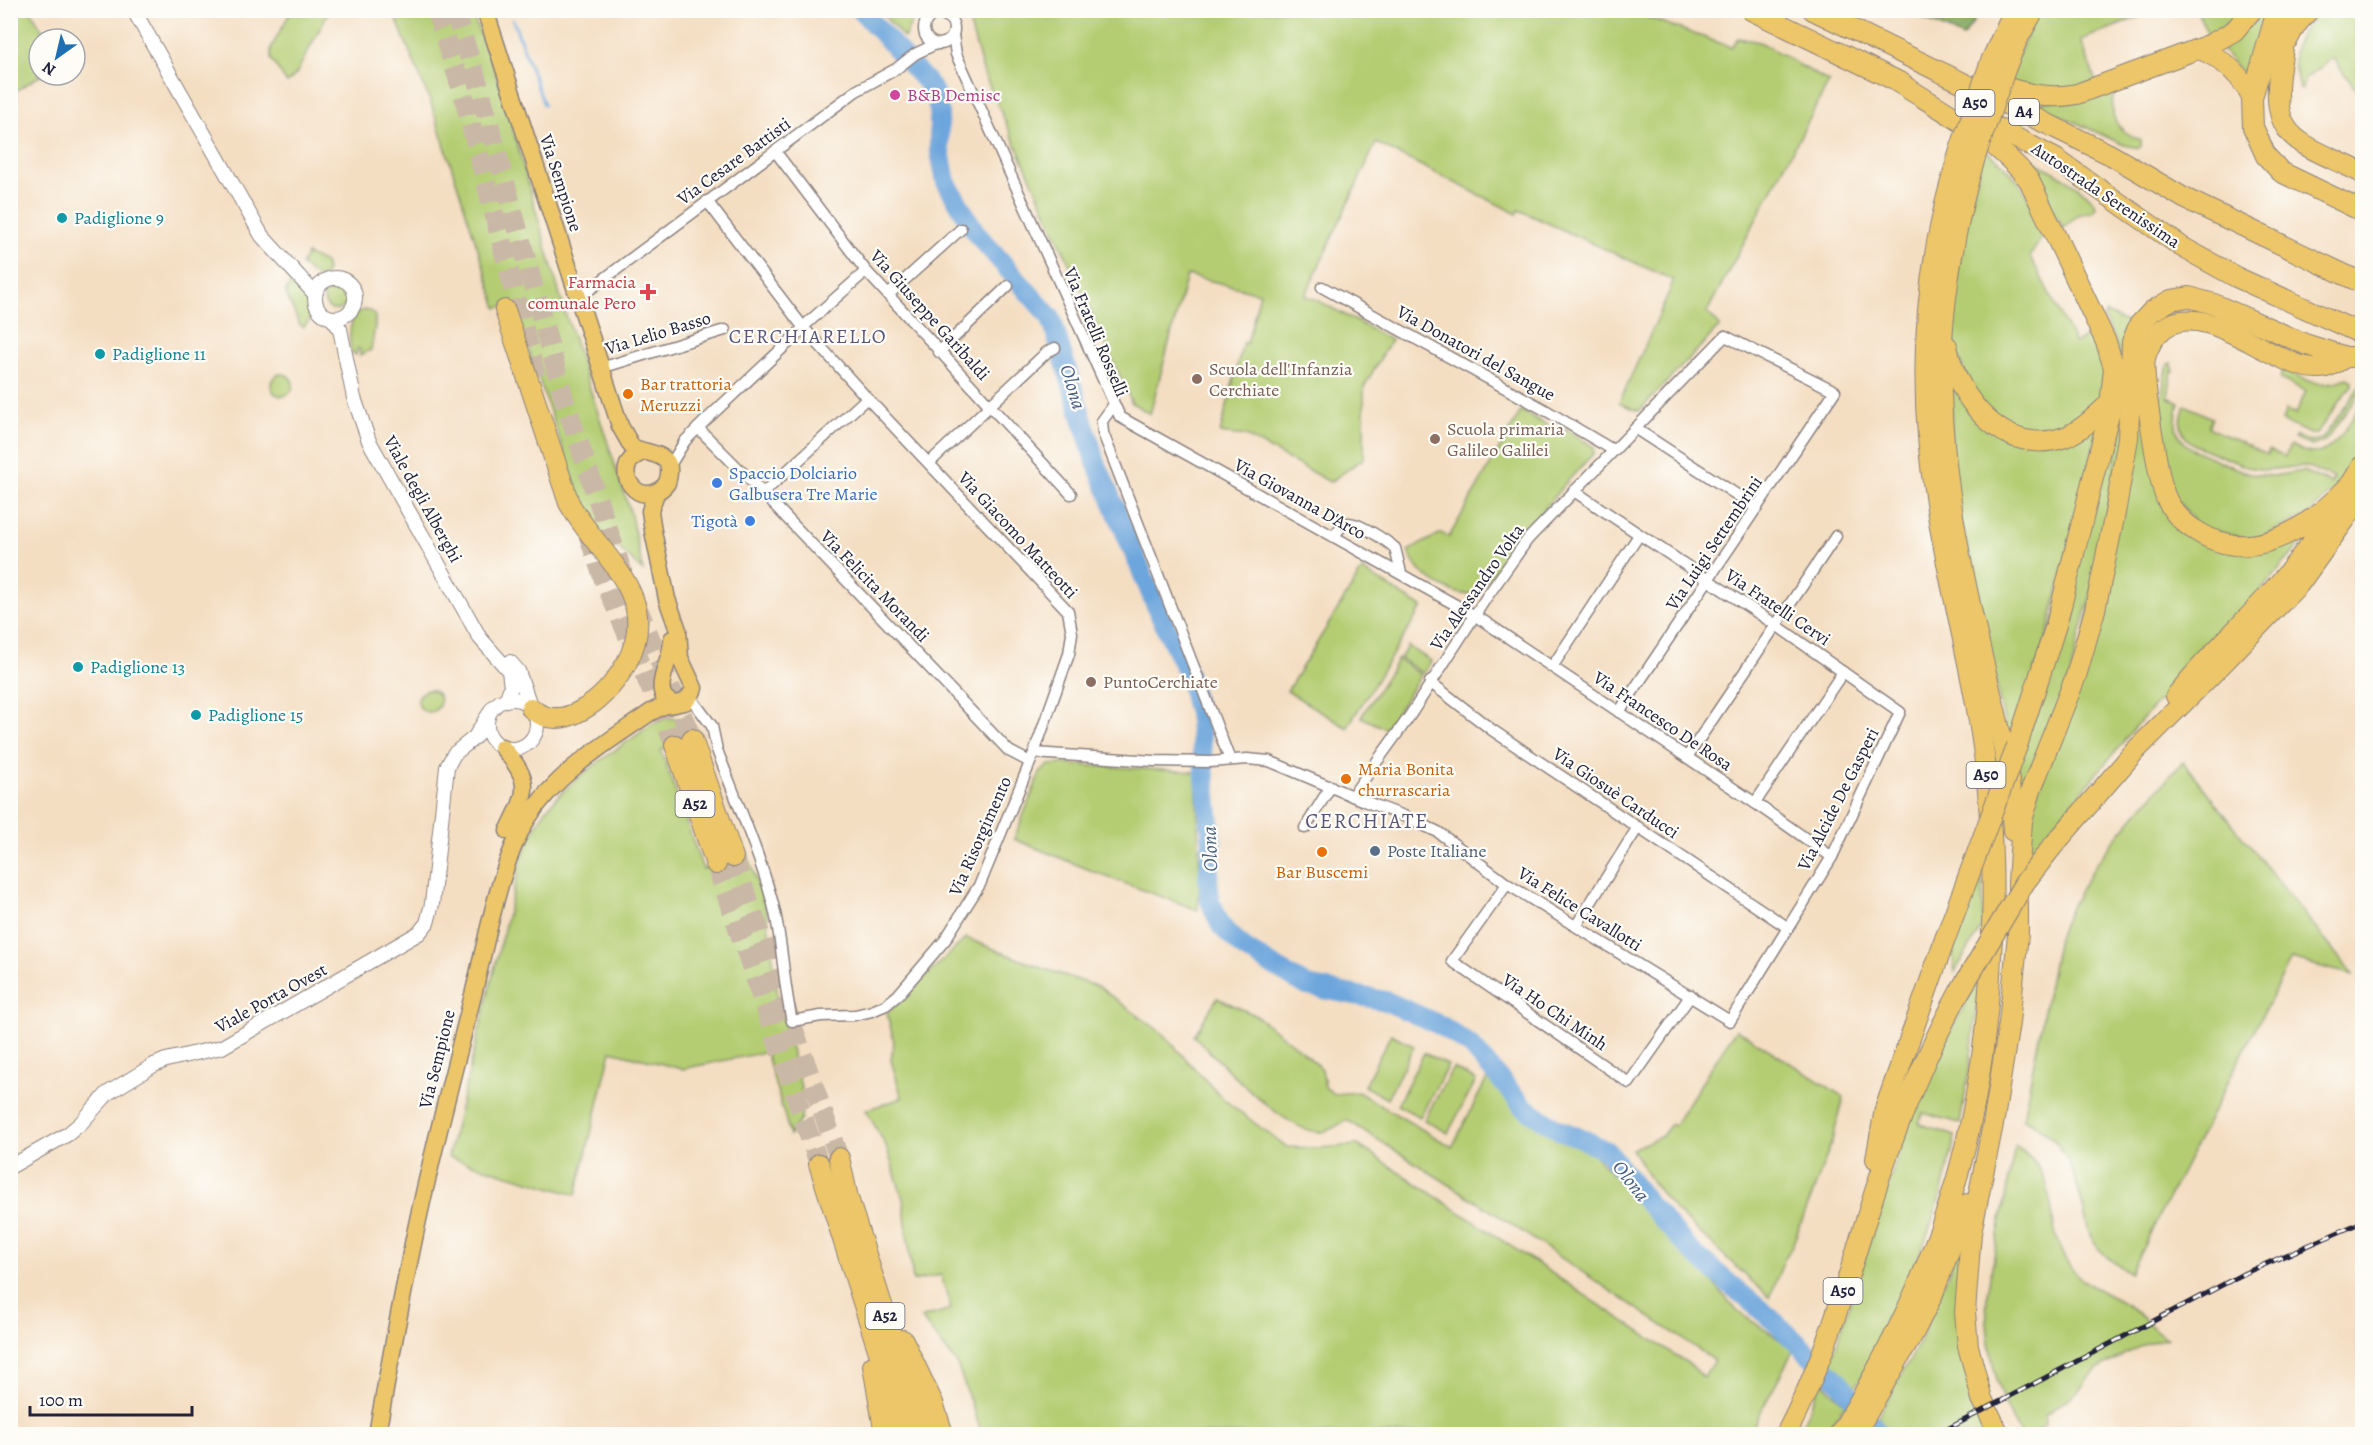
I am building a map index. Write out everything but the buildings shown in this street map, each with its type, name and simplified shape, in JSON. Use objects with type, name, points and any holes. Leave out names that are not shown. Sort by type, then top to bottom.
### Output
[{"type":"highway","name":"Autostrada Serenissima","points":[[1751,10],[2036,147],[2182,247],[2235,277],[2362,334]]},
{"type":"highway","name":"Autostrada Serenissima","points":[[1813,10],[2111,155],[2184,198],[2362,283]]},
{"type":"highway","name":"A50","points":[[1850,1430],[1870,1395],[1887,1350],[1925,1269],[1956,1182],[1974,1106],[1986,1011],[1993,887],[1988,792],[1976,708],[1936,506],[1926,400],[1928,327],[1942,217],[1969,150],[1999,64],[2014,10]]},
{"type":"highway","points":[[1999,64],[2017,40],[2034,10]]},
{"type":"highway","points":[[1860,32],[2011,90],[2051,98],[2093,90],[2200,49],[2234,31],[2252,10]]},
{"type":"highway","points":[[2277,10],[2253,98],[2253,126],[2266,156],[2281,172],[2362,212]]},
{"type":"highway","points":[[2290,10],[2285,25],[2277,96],[2278,111],[2286,129],[2311,148],[2362,173]]},
{"type":"highway","points":[[2284,46],[2295,26],[2309,10]]},
{"type":"highway","points":[[2200,49],[2232,70],[2253,98]]},
{"type":"highway","points":[[1862,1233],[1885,1109],[2017,746],[2057,622],[2109,414],[2114,368],[2106,342],[2029,180],[1999,148],[1893,79]]},
{"type":"highway","points":[[1969,150],[1954,244],[1944,331],[1941,390],[1954,520],[1977,639],[2005,752],[2018,882]]},
{"type":"highway","points":[[1999,1434],[1982,1399],[1965,1329],[1971,1233],[2004,1066],[2015,975],[2018,882],[2025,807],[2076,676],[2095,610],[2128,438],[2132,342],[2139,324],[2152,311],[2171,300],[2189,297],[2200,299],[2305,344],[2354,357]]},
{"type":"highway","points":[[505,310],[569,503],[581,524],[625,580],[633,597],[637,618],[634,644],[629,658],[616,679],[593,703],[573,715],[556,718],[541,715],[531,708]]},
{"type":"highway","points":[[2354,357],[2327,367],[2305,365],[2212,324],[2185,321],[2170,325],[2152,340],[2145,358],[2145,378],[2159,472],[2166,499],[2183,520],[2206,537],[2231,545],[2244,546],[2272,541],[2311,521],[2334,502],[2357,489],[2362,466]]},
{"type":"highway","points":[[1944,331],[1953,366],[1968,398],[1988,422],[2014,437],[2041,441],[2065,437],[2087,424],[2109,404]]},
{"type":"highway","name":"A50","points":[[1786,1434],[1825,1350],[1896,1131],[1914,1084],[1960,991],[2004,915],[2052,847],[2135,750],[2299,584],[2337,534],[2357,489]]},
{"type":"highway","name":"A52","points":[[684,742],[724,861]]},
{"type":"highway","points":[[1870,1395],[1914,1332],[1946,1262],[1994,1119]]},
{"type":"highway","name":"A52","points":[[839,1158],[848,1198],[922,1434]]},
{"type":"highway","name":"A52","points":[[819,1164],[905,1434]]},
{"type":"highway","points":[[848,1198],[872,1241],[903,1339],[933,1403],[942,1430]]},
{"type":"highway","points":[[848,1252],[860,1325],[873,1370],[885,1434]]},
{"type":"main road","name":"Via Sempione","points":[[485,10],[620,426],[632,447],[657,458]]},
{"type":"main road","name":"Via Sempione","points":[[601,368],[597,386],[601,406],[617,447],[628,464]]},
{"type":"main road","points":[[656,493],[641,493],[635,490],[627,477],[628,464],[632,458],[657,458],[667,483],[656,493],[650,511],[667,599],[678,630],[684,694]]},
{"type":"main road","name":"Via Sempione","points":[[617,736],[651,702],[671,656],[672,639],[658,600],[635,490]]},
{"type":"main road","points":[[675,671],[686,673],[684,694],[662,695],[661,682],[665,675],[675,671]]},
{"type":"main road","name":"Via Sempione","points":[[377,1434],[413,1242],[431,1161],[494,911],[512,849],[535,808],[561,778],[657,708],[684,694]]},
{"type":"main road","points":[[494,911],[499,855],[521,804],[525,787],[522,772],[502,747]]},
{"type":"street","points":[[938,44],[948,41],[953,35],[954,26],[948,14],[932,14],[925,21],[925,35],[938,44],[956,54]]},
{"type":"street","points":[[137,16],[258,230],[268,244],[318,289]]},
{"type":"street","name":"Via Cesare Battisti","points":[[915,54],[925,35]]},
{"type":"street","name":"Via Fratelli Rosselli","points":[[953,35],[956,54],[1113,406],[1102,421],[1103,433],[1230,759]]},
{"type":"street","name":"Via Cesare Battisti","points":[[577,299],[856,91],[896,69],[915,54],[938,44]]},
{"type":"street","name":"Via Giuseppe Garibaldi","points":[[774,151],[866,271],[1071,494]]},
{"type":"street","points":[[707,201],[804,327],[867,398],[764,493]]},
{"type":"street","points":[[888,295],[961,229]]},
{"type":"street","points":[[657,458],[685,441],[866,271]]},
{"type":"street","points":[[334,278],[346,281],[356,299],[351,310],[343,317],[332,318],[319,310],[316,305],[318,289],[334,278]]},
{"type":"street","points":[[939,352],[1008,286]]},
{"type":"street","name":"Via Donatori del Sangue","points":[[1322,287],[1613,450]]},
{"type":"street","name":"Viale degli Alberghi","points":[[344,353],[351,310]]},
{"type":"street","name":"Viale degli Alberghi","points":[[332,318],[340,329],[356,406],[369,441],[480,638],[509,671],[511,681],[506,700]]},
{"type":"street","name":"Via Lelio Basso","points":[[601,368],[725,330]]},
{"type":"street","name":"Via Alessandro Volta","points":[[1352,796],[1409,717],[1474,616],[1528,539],[1725,336]]},
{"type":"street","name":"Via Luigi Settembrini","points":[[1619,712],[1835,391],[1725,336]]},
{"type":"street","points":[[930,463],[1047,352],[1055,348]]},
{"type":"street","name":"Via Giacomo Matteotti","points":[[867,398],[1068,611],[1072,633],[1069,654],[1032,758]]},
{"type":"street","name":"Via Giovanna D'Arco","points":[[1113,406],[1120,417],[1126,421],[1401,573],[1474,616]]},
{"type":"street","name":"Via Felicita Morandi","points":[[698,428],[764,493],[1009,751],[1032,758]]},
{"type":"street","points":[[1636,429],[1756,508]]},
{"type":"street","name":"Via Fratelli Cervi","points":[[1574,491],[1843,672]]},
{"type":"street","points":[[1334,536],[1348,523],[1356,524],[1395,548],[1401,573]]},
{"type":"street","points":[[1552,667],[1639,535]]},
{"type":"street","points":[[1687,758],[1836,536]]},
{"type":"street","name":"Via Francesco De Rosa","points":[[1474,616],[1832,856]]},
{"type":"street","name":"Viale degli Alberghi","points":[[492,652],[511,663],[518,671],[531,708]]},
{"type":"street","points":[[1755,803],[1843,672]]},
{"type":"street","name":"Via Alcide De Gasperi","points":[[1730,1021],[1832,856],[1900,712],[1843,672]]},
{"type":"street","name":"Via Giosuè Carducci","points":[[1430,682],[1492,730],[1787,927]]},
{"type":"street","points":[[684,694],[717,750]]},
{"type":"street","points":[[684,694],[694,702],[712,726],[717,750]]},
{"type":"street","points":[[506,700],[519,700],[531,708],[536,716],[537,726],[530,741],[517,749],[502,747],[489,736],[486,726],[494,706],[506,700]]},
{"type":"street","name":"Viale Porta Ovest","points":[[10,1167],[68,1134],[108,1093],[154,1065],[222,1047],[419,933],[427,923],[432,904],[447,767],[451,758],[475,737],[488,717]]},
{"type":"street","name":"Viale Porta Ovest","points":[[447,782],[457,761],[468,751],[485,746],[502,747]]},
{"type":"street","name":"Via Risorgimento","points":[[717,750],[773,904],[792,1022],[821,1016],[855,1015],[886,1005],[932,956],[961,917],[980,884],[1032,758]]},
{"type":"street","points":[[1032,758],[1182,762],[1230,759]]},
{"type":"street","name":"Via Felice Cavallotti","points":[[1230,759],[1269,762],[1416,820],[1447,838],[1472,860],[1507,884],[1730,1021]]},
{"type":"street","points":[[1305,828],[1331,786]]},
{"type":"street","points":[[1576,926],[1638,827]]},
{"type":"street","name":"Via Ho Chi Minh","points":[[1507,884],[1452,961],[1629,1083],[1690,995]]},
{"type":"green space","points":[[11,10],[31,11],[40,27],[27,27],[27,84],[11,94]]},
{"type":"green space","points":[[974,10],[1636,11],[1638,14],[1731,47],[1738,38],[1760,42],[1829,82],[1707,312],[1720,326],[1639,411],[1619,403],[1673,280],[1519,210],[1517,214],[1376,143],[1305,296],[1317,300],[1391,340],[1364,387],[1364,458],[1330,482],[1246,436],[1220,433],[1243,343],[1247,343],[1260,293],[1187,275],[1150,414],[1132,403],[984,74],[970,25]]},
{"type":"green space","points":[[291,11],[329,11],[296,74],[287,83],[271,59],[271,48]]},
{"type":"green space","points":[[393,11],[471,11],[501,88],[563,306],[630,511],[643,571],[595,525],[584,509],[513,305],[497,308],[432,106]]},
{"type":"green space","points":[[880,11],[917,11],[904,38]]},
{"type":"green space","points":[[1907,11],[1981,11],[1963,37]]},
{"type":"green space","points":[[2038,11],[2154,11],[2081,40],[2096,82],[2060,93],[2006,82]]},
{"type":"green space","points":[[2197,11],[2244,11],[2210,39]]},
{"type":"green space","points":[[2262,11],[2273,11],[2249,82],[2219,46],[2254,21]]},
{"type":"green space","points":[[2317,11],[2362,11],[2362,91],[2354,87],[2333,58],[2304,80],[2302,90],[2299,89],[2294,63],[2295,47]]},
{"type":"green space","points":[[2114,90],[2113,115],[2119,127],[2141,140],[2139,148],[2124,145],[2038,105],[2039,103]]},
{"type":"green space","points":[[1983,149],[1995,157],[2014,176],[2045,233],[2030,256],[2075,343],[2092,334],[2105,364],[2104,388],[2094,408],[2061,433],[2024,434],[1977,402],[1953,343],[1951,297]]},
{"type":"green space","points":[[2026,157],[2086,193],[2096,207],[2093,211],[2078,215],[2063,228],[2023,159]]},
{"type":"green space","points":[[307,254],[325,263],[327,269],[325,275],[318,278],[301,265]]},
{"type":"green space","points":[[287,271],[308,294],[314,314],[304,327],[300,325],[287,297],[286,292],[291,282],[285,272]]},
{"type":"green space","points":[[336,286],[344,290],[348,298],[344,306],[336,310],[328,306],[324,298],[328,290]]},
{"type":"green space","points":[[2184,307],[2184,309],[2162,317],[2145,333],[2154,474],[2209,545],[2312,531],[2233,623],[2142,719],[2025,857],[2029,811],[2072,707],[2138,337],[2161,311]]},
{"type":"green space","points":[[363,310],[375,315],[375,327],[371,350],[360,355],[360,349],[357,349],[356,355],[351,352],[351,328],[355,317]]},
{"type":"green space","points":[[2106,313],[2132,325],[2126,400],[2100,556],[2069,679],[2021,792],[2018,792],[2015,769],[2121,361],[2104,316]]},
{"type":"green space","points":[[2171,363],[2174,371],[2172,371],[2168,397],[2179,402],[2176,416],[2178,434],[2192,449],[2249,474],[2273,476],[2303,471],[2330,483],[2333,478],[2311,468],[2301,466],[2266,470],[2247,467],[2195,445],[2185,437],[2181,428],[2185,405],[2212,418],[2208,427],[2267,455],[2269,450],[2285,457],[2290,445],[2310,453],[2321,452],[2328,448],[2342,434],[2362,403],[2362,455],[2356,467],[2308,515],[2254,540],[2201,528],[2171,493],[2159,425],[2159,406],[2168,364]]},
{"type":"green space","points":[[2283,370],[2314,383],[2329,383],[2347,378],[2352,381],[2352,385],[2316,434],[2310,434],[2282,421],[2286,410],[2296,414],[2306,391],[2280,379]]},
{"type":"green space","points":[[1950,371],[2004,439],[2092,428],[2098,430],[2046,639],[2009,745],[1953,480]]},
{"type":"green space","points":[[282,374],[290,377],[293,385],[290,393],[282,396],[274,393],[271,385],[274,377]]},
{"type":"green space","points":[[2362,383],[2362,390],[2325,441],[2312,446],[2294,439],[2296,436],[2310,442],[2322,439]]},
{"type":"green space","points":[[1521,411],[1563,434],[1566,429],[1594,447],[1594,453],[1562,487],[1478,592],[1465,594],[1449,590],[1421,572],[1408,551],[1441,533],[1449,537]]},
{"type":"green space","points":[[1362,570],[1422,607],[1347,728],[1287,691]]},
{"type":"green space","points":[[1408,646],[1431,661],[1424,674],[1400,658]]},
{"type":"green space","points":[[1398,659],[1421,675],[1386,729],[1361,717]]},
{"type":"green space","points":[[429,690],[437,693],[440,701],[437,709],[429,712],[421,709],[418,701],[421,693]]},
{"type":"green space","points":[[666,718],[686,722],[702,735],[661,750],[703,869],[747,852],[766,909],[779,1003],[803,1095],[801,1119],[790,1135],[766,1052],[682,1069],[611,1051],[576,1195],[448,1157],[521,860],[532,834],[546,810],[569,785],[652,724]]},
{"type":"green space","points":[[2183,762],[2353,975],[2291,959],[2130,1273],[2104,1254],[2092,1239],[2075,1179],[2065,1155],[2048,1135],[2023,1119],[2058,938],[2069,912],[2096,865],[2146,802]]},
{"type":"green space","points":[[1049,765],[1196,772],[1200,878],[1198,910],[1107,877],[1014,839],[1040,773]]},
{"type":"green space","points":[[1979,864],[1983,888],[1982,926],[1955,972],[1950,940]]},
{"type":"green space","points":[[966,938],[1039,967],[1099,987],[1162,1033],[1222,1098],[1286,1147],[1319,1148],[1358,1145],[1692,1366],[1704,1378],[1714,1360],[1491,1211],[1347,1120],[1322,1132],[1307,1130],[1290,1122],[1236,1078],[1194,1036],[1217,998],[1255,1015],[1302,1051],[1322,1069],[1325,1087],[1334,1094],[1358,1092],[1452,1147],[1489,1075],[1539,1127],[1592,1152],[1704,1272],[1738,1312],[1794,1349],[1749,1434],[982,1434],[957,1364],[921,1318],[951,1309],[941,1275],[913,1281],[903,1199],[886,1146],[866,1110],[902,1098],[891,1060],[894,1042],[887,1013]]},
{"type":"green space","points":[[1980,978],[1969,1073],[1960,1123],[1923,1113],[1918,1123],[1955,1136],[1938,1202],[1915,1267],[1854,1390],[1830,1364],[1905,1133],[1942,1046]]},
{"type":"green space","points":[[1736,1029],[1844,1097],[1832,1141],[1814,1190],[1770,1298],[1676,1211],[1652,1182],[1632,1149],[1662,1136],[1671,1124],[1674,1126]]},
{"type":"green space","points":[[1391,1034],[1414,1046],[1387,1099],[1364,1086]]},
{"type":"green space","points":[[1424,1053],[1448,1065],[1420,1117],[1397,1105]]},
{"type":"green space","points":[[1453,1068],[1476,1080],[1448,1133],[1424,1120]]},
{"type":"green space","points":[[2015,1146],[2031,1158],[2041,1171],[2047,1185],[2058,1244],[2071,1268],[2085,1282],[2130,1307],[2168,1339],[2149,1343],[2104,1366],[2088,1378],[2078,1391],[2045,1415],[2045,1425],[2031,1434],[2020,1434],[2004,1401],[1993,1366],[1988,1330],[1987,1293]]},
{"type":"green space","points":[[1964,1234],[1960,1304],[1994,1434],[1889,1434],[1878,1417],[1921,1340]]},
{"type":"green space","points":[[1822,1382],[1845,1404],[1825,1434],[1798,1434]]},
{"type":"waterway","name":"Olona","points":[[861,10],[931,87],[939,111],[939,147],[946,182],[976,233],[1051,318],[1095,460],[1158,611],[1188,674],[1198,713],[1212,842],[1208,878],[1210,901],[1221,926],[1245,949],[1307,986],[1386,1001],[1442,1026],[1471,1046],[1524,1107],[1559,1130],[1608,1152],[1646,1201],[1693,1253],[1775,1322],[1842,1385],[1879,1434]]},
{"type":"waterway","points":[[513,20],[544,105]]},
{"type":"tunnel","points":[[436,10],[463,93],[537,381]]},
{"type":"tunnel","points":[[454,10],[479,87],[564,399],[623,574]]},
{"type":"tunnel","points":[[588,534],[604,580],[675,745]]},
{"type":"tunnel","points":[[636,604],[692,739]]},
{"type":"tunnel","points":[[733,857],[839,1158]]},
{"type":"tunnel","points":[[716,864],[819,1164]]},
{"type":"railway","points":[[1938,1434],[2245,1273],[2362,1222]]},
{"type":"place","name":"B&B Demisc","points":[[895,95]]},
{"type":"place","name":"Padiglione 9","points":[[62,218]]},
{"type":"place","name":"Farmacia comunale Pero","points":[[648,292]]},
{"type":"place","name":"Padiglione 11","points":[[100,354]]},
{"type":"place","name":"Scuola dell'Infanzia Cerchiate","points":[[1197,379]]},
{"type":"place","name":"Bar trattoria Meruzzi","points":[[628,394]]},
{"type":"place","name":"Scuola primaria Galileo Galilei","points":[[1435,439]]},
{"type":"place","name":"Spaccio Dolciario Galbusera Tre Marie","points":[[717,483]]},
{"type":"place","name":"Tigotà","points":[[750,521]]},
{"type":"place","name":"Padiglione 13","points":[[78,667]]},
{"type":"place","name":"PuntoCerchiate","points":[[1091,682]]},
{"type":"place","name":"Padiglione 15","points":[[196,715]]},
{"type":"place","name":"Maria Bonita churrascaria","points":[[1346,779]]},
{"type":"place","name":"Poste Italiane","points":[[1375,851]]},
{"type":"place","name":"Bar Buscemi","points":[[1322,852]]},
{"type":"district","name":"CERCHIARELLO","points":[[808,336]]},
{"type":"district","name":"CERCHIATE","points":[[1367,821]]}]
